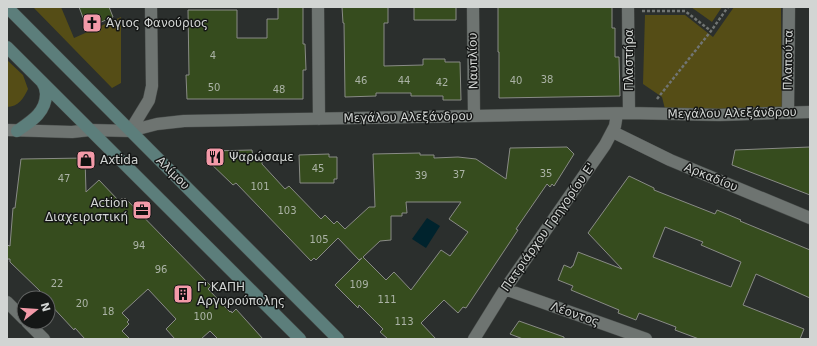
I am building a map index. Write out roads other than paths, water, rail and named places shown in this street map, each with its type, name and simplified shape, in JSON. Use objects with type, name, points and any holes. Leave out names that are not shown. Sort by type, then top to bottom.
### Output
[{"type":"main road","name":"Αλίμου","points":[[7,7],[338,339]]},
{"type":"main road","points":[[7,47],[300,339]]},
{"type":"main road","points":[[12,130],[39,115],[44,106],[46,96],[45,86],[37,77]]},
{"type":"street","points":[[130,130],[149,100],[152,86],[151,7]]},
{"type":"street","points":[[318,7],[319,119]]},
{"type":"street","name":"Ναυπλίου","points":[[473,7],[474,116]]},
{"type":"street","name":"Πλαπούτα","points":[[788,113],[789,7]]},
{"type":"street","name":"Πλαστήρα","points":[[628,9],[629,114]]},
{"type":"street","name":"Μεγάλου Αλεξάνδρου","points":[[12,130],[72,132],[90,130],[130,130],[158,124],[184,121],[617,114],[719,115],[810,112]]},
{"type":"street","name":"Πατριάρχου Γρηγορίου Ε'","points":[[474,339],[505,289],[613,132],[617,114]]},
{"type":"street","name":"Αρκαδίου","points":[[613,132],[670,160],[810,218]]},
{"type":"street","name":"Λέοντος","points":[[505,289],[646,339]]},
{"type":"street","points":[[7,302],[16,311]]},
{"type":"street","points":[[35,330],[44,339]]},
{"type":"water","points":[[427,218],[440,226],[426,248],[412,239]]},
{"type":"place","name":"Άγιος Φανούριος","points":[[92,23]]},
{"type":"place","name":"Ψαρώσαμε","points":[[215,157]]},
{"type":"place","name":"Axtida","points":[[86,160]]},
{"type":"place","name":"Action Διαχειριστική","points":[[142,210]]},
{"type":"place","name":"Γ' ΚΑΠΗ Αργυρούπολης","points":[[183,294]]}]
